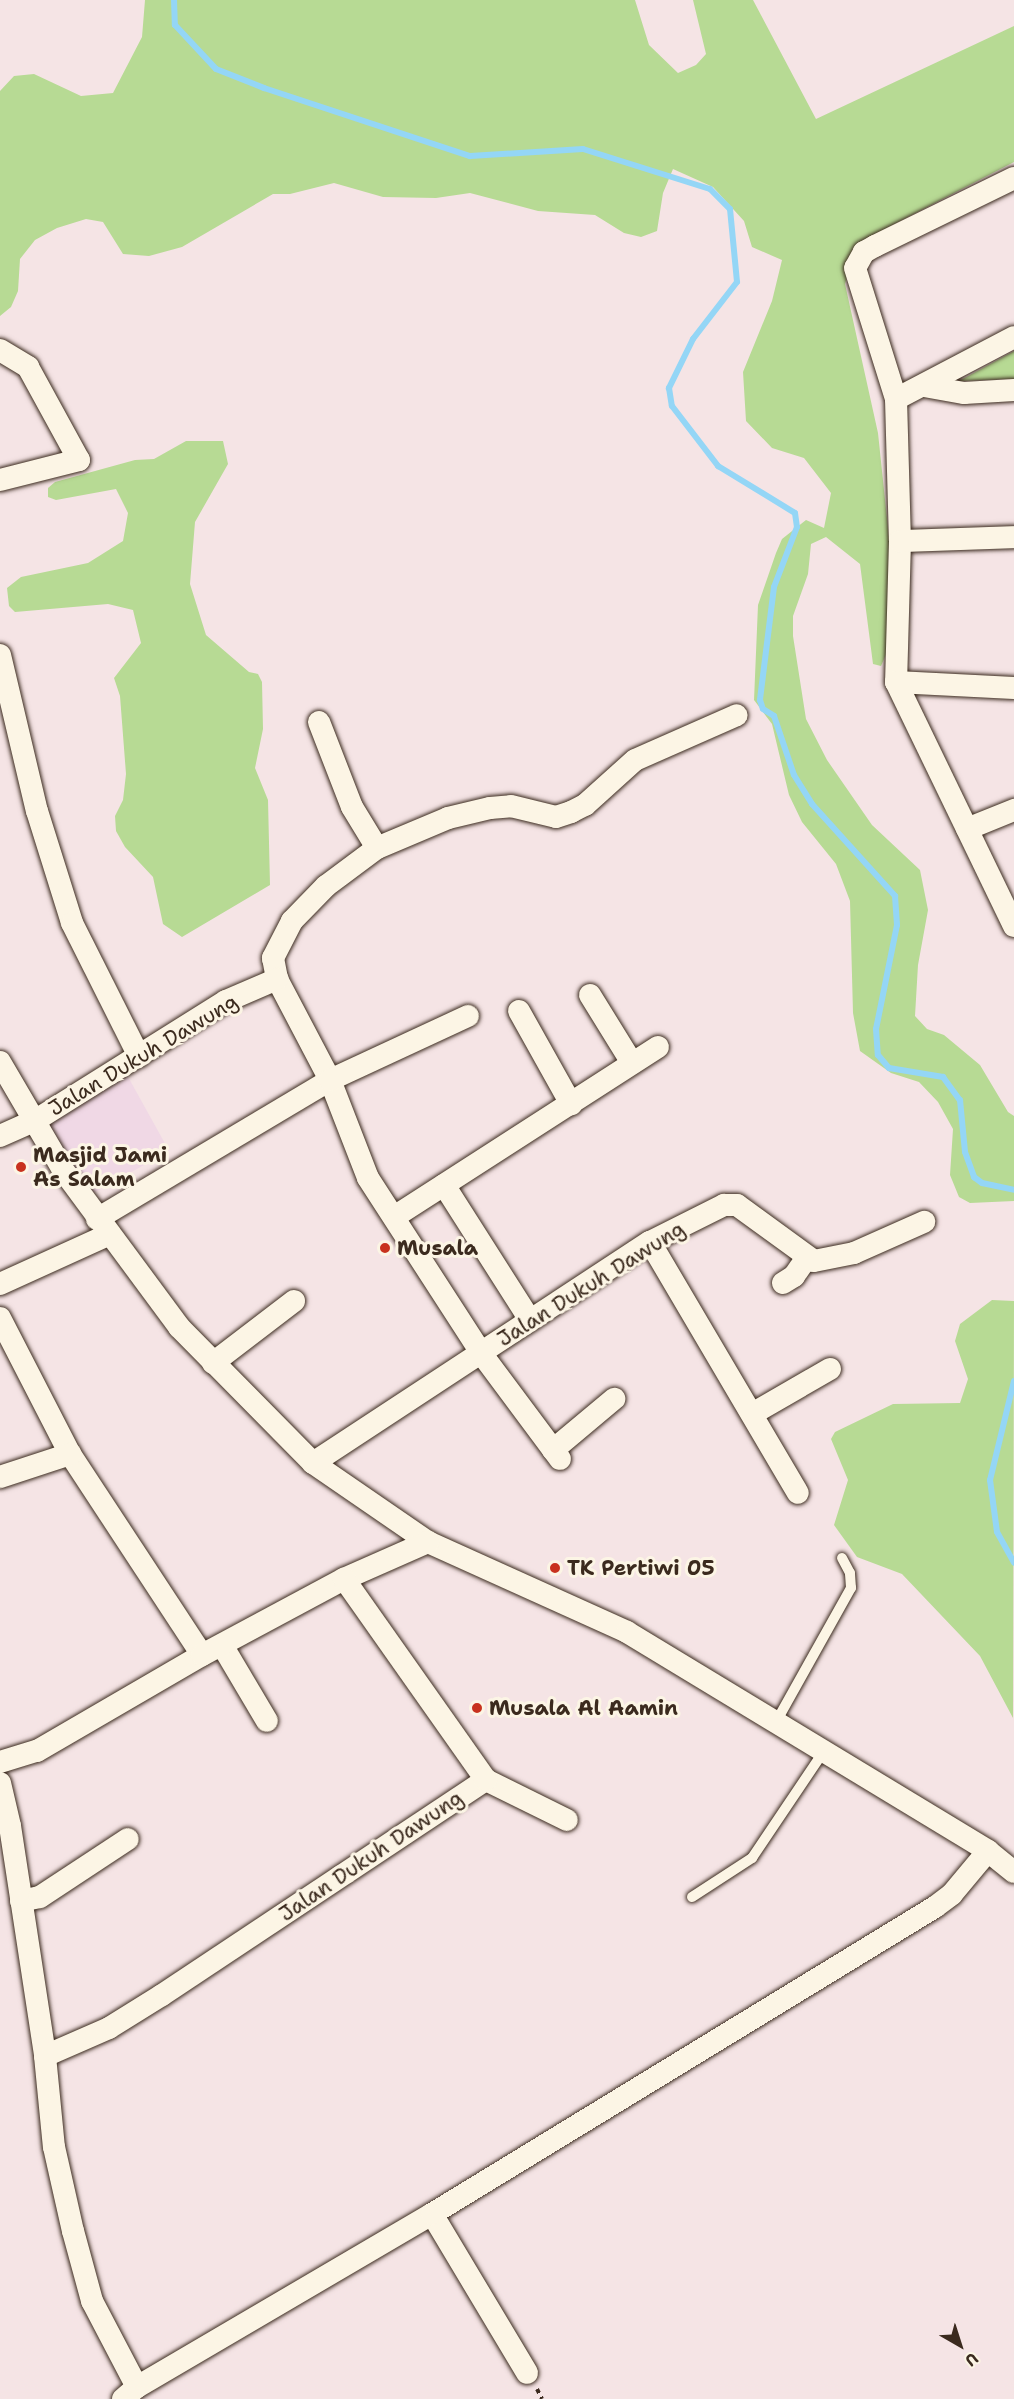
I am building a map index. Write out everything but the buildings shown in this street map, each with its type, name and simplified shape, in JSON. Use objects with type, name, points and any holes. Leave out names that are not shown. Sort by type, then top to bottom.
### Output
[{"type":"street","points":[[1013,181],[875,246],[859,259],[855,268],[896,399],[900,541],[896,682],[967,829],[1009,901],[1014,926]]},
{"type":"street","points":[[896,399],[1014,337]]},
{"type":"street","points":[[0,350],[28,367],[79,460],[0,480]]},
{"type":"street","points":[[924,386],[964,393],[1014,390]]},
{"type":"street","points":[[900,541],[1014,537]]},
{"type":"street","points":[[0,655],[37,811],[72,923],[139,1056]]},
{"type":"street","points":[[896,682],[1014,688]]},
{"type":"street","points":[[277,979],[273,958],[291,921],[326,886],[377,848],[448,818],[490,808],[511,806],[556,818],[585,805],[635,760],[736,715]]},
{"type":"street","points":[[319,722],[352,807],[377,848]]},
{"type":"street","points":[[967,829],[1014,810]]},
{"type":"street","name":"Jalan Dukuh Dawung","points":[[0,1136],[36,1120],[226,1001],[277,979],[330,1080],[368,1178],[481,1353]]},
{"type":"street","points":[[590,995],[632,1063]]},
{"type":"street","points":[[519,1011],[571,1104]]},
{"type":"street","points":[[0,1284],[102,1227],[330,1080],[468,1016]]},
{"type":"street","points":[[393,1217],[658,1047]]},
{"type":"street","name":"Jalan Dukuh Dawung","points":[[0,1062],[36,1120],[63,1170],[102,1227],[179,1327],[313,1463],[428,1542],[627,1632],[988,1851],[1014,1872]]},
{"type":"street","points":[[444,1185],[530,1320]]},
{"type":"street","name":"Jalan Dukuh Dawung","points":[[313,1463],[651,1242],[733,1204],[806,1259]]},
{"type":"street","points":[[783,1283],[794,1276],[806,1259],[821,1262],[854,1253],[924,1222]]},
{"type":"street","points":[[651,1242],[798,1493]]},
{"type":"street","points":[[213,1363],[294,1300]]},
{"type":"street","points":[[0,1318],[70,1454],[98,1500],[267,1721]]},
{"type":"street","points":[[481,1353],[556,1454],[614,1399]]},
{"type":"street","points":[[752,1414],[830,1370]]},
{"type":"street","points":[[0,1477],[70,1454]]},
{"type":"street","points":[[0,1762],[37,1751],[212,1650],[344,1579],[428,1542]]},
{"type":"street","name":"Jalan Dukuh Dawung","points":[[45,2056],[75,2045],[153,2000],[486,1780],[344,1579]]},
{"type":"street","points":[[486,1780],[567,1820]]},
{"type":"street","points":[[0,1783],[45,2056],[54,2147],[92,2301],[130,2393],[432,2214],[935,1907],[952,1894],[988,1851]]},
{"type":"street","points":[[21,1901],[40,1897],[128,1839]]},
{"type":"street","points":[[432,2214],[527,2373]]},
{"type":"lane","points":[[776,1722],[851,1588],[850,1573],[842,1558]]},
{"type":"lane","points":[[692,1897],[752,1858],[824,1751]]},
{"type":"shaded area","points":[[127,1075],[169,1151],[89,1196],[47,1120]]},
{"type":"green space","points":[[145,0],[635,0],[649,45],[678,73],[696,65],[706,54],[693,0],[753,0],[816,119],[1014,26],[1014,162],[856,244],[845,284],[878,433],[892,566],[888,650],[881,666],[873,664],[860,564],[826,537],[811,544],[808,574],[793,616],[793,636],[806,719],[827,760],[872,825],[920,870],[928,910],[918,965],[915,1016],[927,1029],[944,1035],[980,1065],[1008,1112],[1014,1116],[1014,1201],[970,1203],[959,1197],[950,1175],[953,1129],[938,1102],[919,1082],[891,1073],[860,1051],[853,1013],[850,901],[836,864],[802,822],[789,795],[772,724],[754,700],[758,605],[776,553],[782,539],[806,520],[824,528],[831,493],[804,458],[772,448],[746,421],[743,372],[772,301],[782,260],[752,247],[744,221],[713,187],[673,169],[663,193],[657,231],[641,237],[624,233],[595,215],[538,211],[470,193],[436,198],[383,197],[334,183],[290,194],[273,194],[182,247],[149,256],[123,254],[103,222],[86,219],[57,228],[35,240],[20,259],[18,291],[11,307],[0,316],[0,91],[14,76],[34,74],[81,96],[113,93],[142,37]]},
{"type":"green space","points":[[1014,351],[1014,379],[959,381]]},
{"type":"green space","points":[[186,441],[223,441],[228,464],[195,522],[190,584],[206,635],[249,672],[258,674],[262,682],[263,729],[255,768],[268,800],[270,885],[182,937],[163,924],[153,877],[125,847],[116,831],[115,816],[123,800],[126,774],[120,696],[114,678],[141,643],[133,610],[108,604],[15,612],[9,606],[7,588],[21,577],[88,563],[123,541],[128,513],[116,489],[56,500],[48,497],[48,488],[55,482],[135,460],[154,459]]},
{"type":"green space","points":[[992,1300],[1014,1301],[1013,1718],[980,1656],[902,1574],[857,1557],[834,1525],[848,1480],[831,1439],[835,1432],[893,1404],[960,1403],[968,1379],[955,1341],[960,1324]]},
{"type":"waterway","points":[[174,0],[175,25],[216,69],[264,88],[470,156],[583,149],[710,189],[730,209],[737,282],[693,339],[669,388],[672,406],[718,466],[795,513],[797,527],[774,587],[760,700],[763,709],[774,716],[794,775],[812,804],[895,896],[897,925],[876,1029],[878,1055],[889,1068],[943,1077],[960,1100],[965,1152],[974,1177],[982,1183],[1014,1190]]},
{"type":"waterway","points":[[1014,1381],[990,1480],[997,1532],[1014,1563]]},
{"type":"place","name":"Masjid Jami As Salam","points":[[21,1167]]},
{"type":"place","name":"Musala","points":[[385,1248]]},
{"type":"place","name":"TK Pertiwi 05","points":[[555,1568]]},
{"type":"place","name":"Musala Al Aamin","points":[[477,1708]]}]
